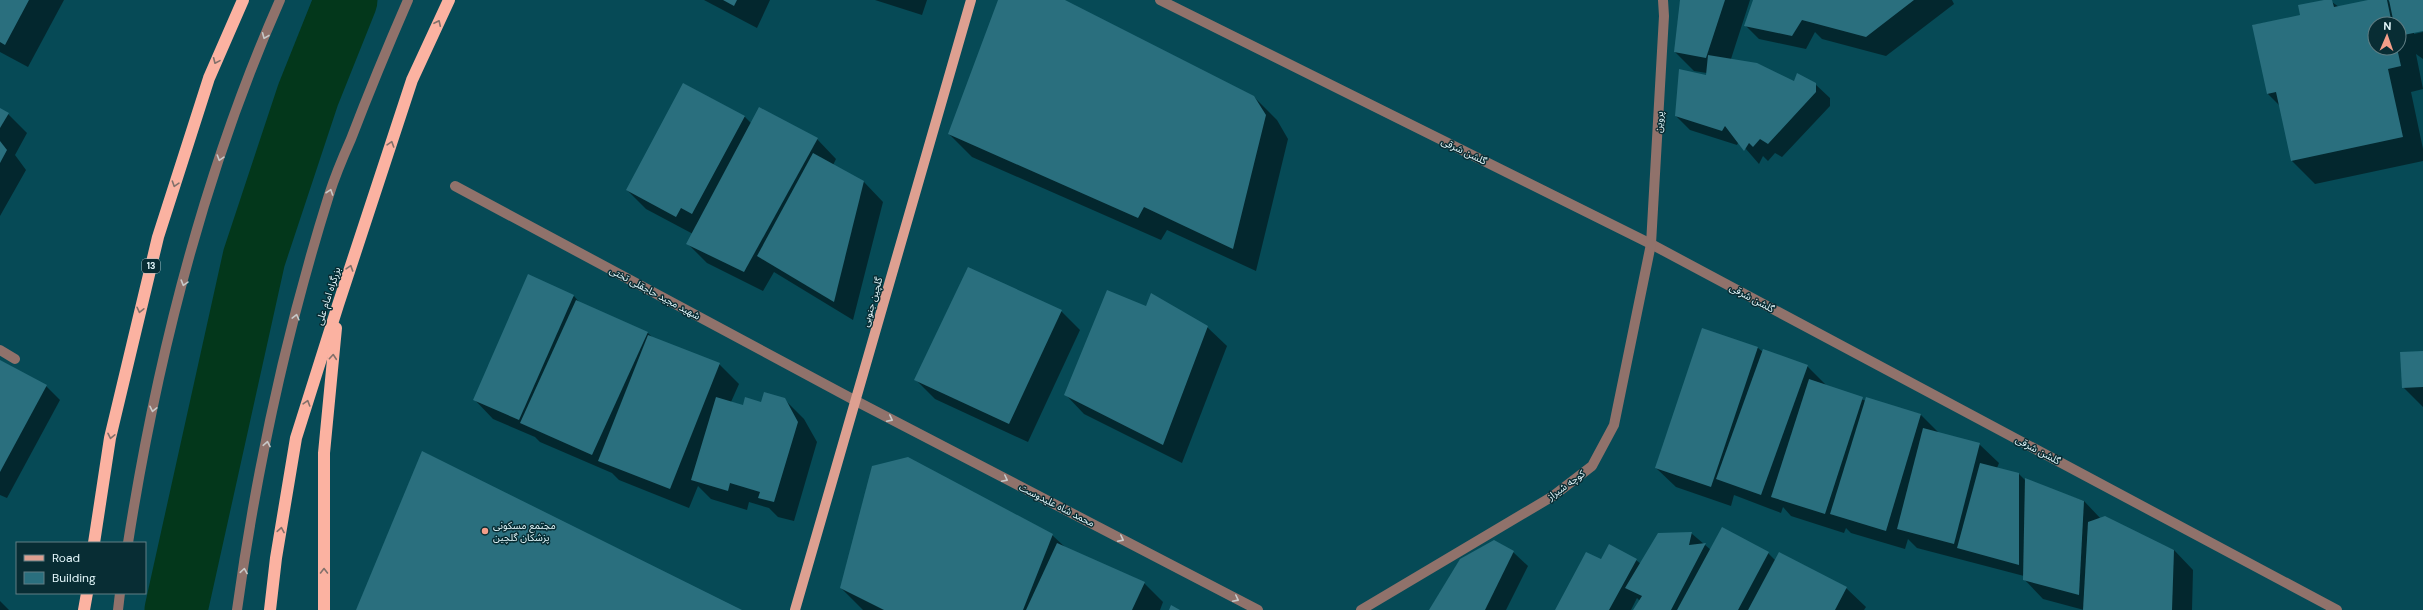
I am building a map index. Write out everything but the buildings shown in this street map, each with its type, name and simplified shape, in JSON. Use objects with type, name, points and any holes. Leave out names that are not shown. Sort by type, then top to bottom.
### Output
[{"type":"highway","name":"13","points":[[94,542],[110,438],[158,238],[209,78],[243,0]]},
{"type":"highway","name":"بزرگراه امام علی","points":[[270,610],[276,558],[296,438],[412,80],[449,0]]},
{"type":"highway","points":[[324,610],[324,453],[338,305]]},
{"type":"highway","points":[[84,610],[87,594]]},
{"type":"main road","name":"گلچین جنوبی","points":[[795,610],[971,0]]},
{"type":"street","points":[[128,542],[138,475],[166,348],[194,244],[226,137],[280,0]]},
{"type":"street","points":[[237,610],[254,510],[275,404],[302,291],[329,194],[362,108],[408,0]]},
{"type":"street","name":"گلشن شرقی","points":[[1160,0],[1651,244],[2337,610]]},
{"type":"street","name":"پروین","points":[[1651,244],[1664,16],[1663,0]]},
{"type":"street","name":"شهید مجید حاجقلی تختی","points":[[455,186],[856,401]]},
{"type":"street","name":"کوچه شیراز","points":[[1361,610],[1553,496],[1592,466],[1614,425],[1651,244]]},
{"type":"street","points":[[0,350],[15,359]]},
{"type":"street","name":"محمد شاه علیدوست","points":[[856,401],[1258,610]]},
{"type":"street","points":[[118,610],[120,594]]},
{"type":"waterway","points":[[176,610],[254,258],[308,95],[346,0]]},
{"type":"place","name":"مجتمع مسکونی پزشکان گلچین","points":[[485,531]]}]
